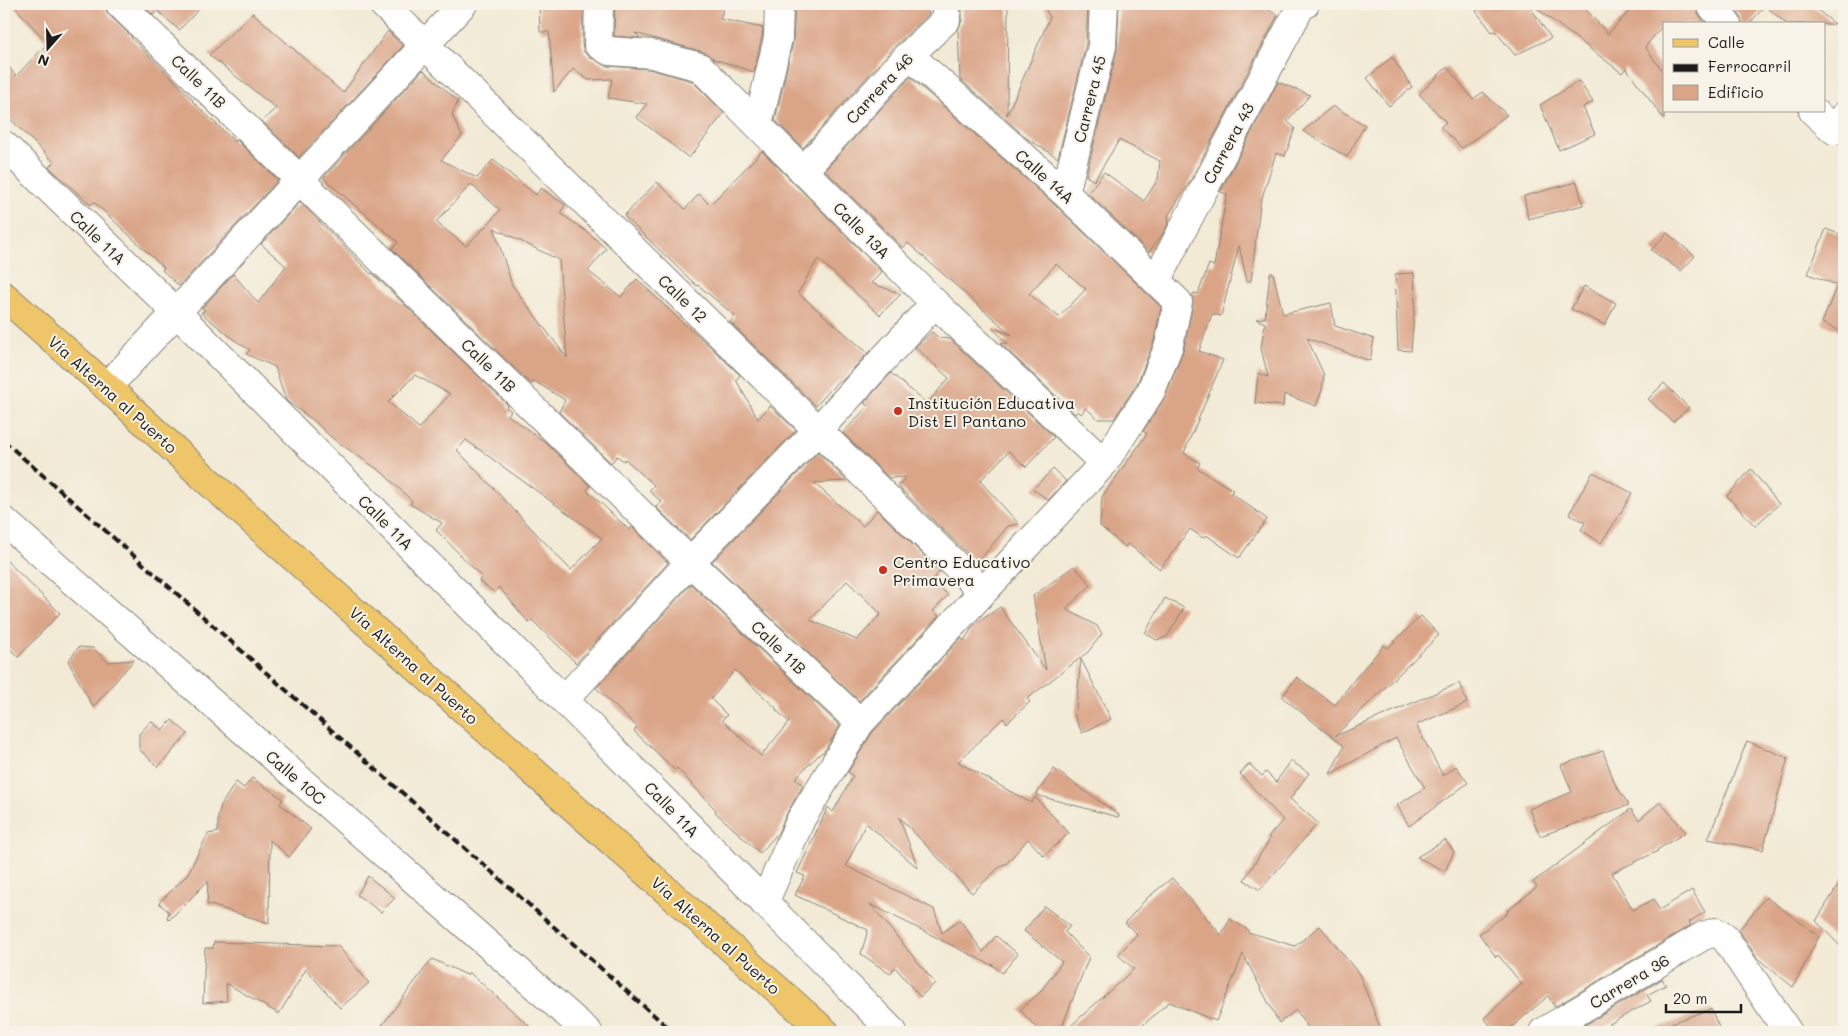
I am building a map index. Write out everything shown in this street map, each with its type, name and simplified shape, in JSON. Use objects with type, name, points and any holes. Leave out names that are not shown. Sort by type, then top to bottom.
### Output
[{"type":"main road","name":"Vía Alterna al Puerto","points":[[4,296],[107,387],[215,488],[826,1032]]},
{"type":"street","name":"Calle 11B","points":[[120,4],[690,562],[860,723]]},
{"type":"street","name":"Calle 12","points":[[383,4],[983,592]]},
{"type":"street","points":[[107,387],[463,4]]},
{"type":"street","name":"Calle 13A","points":[[599,4],[598,44],[609,50],[652,54],[700,67],[935,303],[1104,463]]},
{"type":"street","points":[[758,124],[776,46],[779,4]]},
{"type":"street","name":"Carrera 46","points":[[804,171],[909,54],[946,20],[946,4]]},
{"type":"street","name":"Carrera 45","points":[[1065,193],[1102,46],[1104,4]]},
{"type":"street","points":[[1710,4],[1725,22]]},
{"type":"street","name":"Carrera 43","points":[[1156,281],[1302,5]]},
{"type":"street","name":"Calle 14A","points":[[909,54],[1065,193],[1178,302],[1168,345],[1151,391],[1104,463]]},
{"type":"street","points":[[1815,112],[1839,123]]},
{"type":"street","name":"Calle 11A","points":[[4,145],[176,312],[894,1032]]},
{"type":"street","points":[[564,700],[690,562],[818,430],[935,303]]},
{"type":"street","points":[[764,903],[801,819],[860,723],[1104,463]]},
{"type":"street","name":"Calle 10C","points":[[4,521],[588,1032]]},
{"type":"street","name":"Carrera 36","points":[[1543,1032],[1703,936],[1716,932],[1725,938],[1788,1032]]},
{"type":"building","points":[[12,4],[105,4],[105,9],[109,15],[173,79],[192,101],[235,142],[237,140],[278,180],[179,286],[162,270],[164,268],[94,202],[91,205],[49,167],[54,162],[4,113],[4,61],[16,76],[48,43]]},
{"type":"building","points":[[142,4],[204,4],[179,30],[157,10],[153,15]]},
{"type":"building","points":[[539,4],[583,4],[582,44],[584,52],[590,57],[607,66],[649,69],[692,81],[724,113],[689,158],[636,117],[647,104],[608,98],[612,79],[588,80],[573,69],[554,92],[549,32],[540,32]]},
{"type":"building","points":[[615,4],[725,4],[720,19],[763,28],[754,72],[714,59],[704,52],[635,33],[640,38],[614,36]]},
{"type":"building","points":[[795,4],[890,4],[899,11],[916,4],[924,4],[929,14],[897,44],[803,148],[775,120],[793,42]]},
{"type":"building","points":[[962,4],[1008,4],[1007,115],[1050,17],[1042,4],[1088,4],[1086,44],[1058,158],[1028,139],[960,79],[958,30],[962,20]]},
{"type":"building","points":[[1119,4],[1256,4],[1278,15],[1189,183],[1168,216],[1169,222],[1164,232],[1149,252],[1088,193],[1104,172],[1144,201],[1158,179],[1160,161],[1119,140],[1094,181],[1086,176],[1117,50]]},
{"type":"building","points":[[1489,4],[1528,4],[1551,38],[1515,55],[1495,31],[1492,32],[1476,11]]},
{"type":"building","points":[[1531,4],[1581,4],[1608,34],[1636,4],[1695,4],[1698,14],[1704,22],[1663,22],[1663,25],[1645,47],[1663,72],[1664,119],[1626,68],[1622,73]]},
{"type":"building","points":[[1730,4],[1810,4],[1835,24],[1826,24],[1826,22],[1785,22],[1765,6],[1751,22],[1741,22],[1739,14]]},
{"type":"building","points":[[253,13],[343,93],[388,31],[403,46],[299,157],[262,121],[276,108],[209,55]]},
{"type":"building","points":[[1392,57],[1412,87],[1389,106],[1367,78]]},
{"type":"building","points":[[1447,67],[1473,99],[1483,92],[1507,115],[1462,148],[1440,127],[1446,122],[1419,94]]},
{"type":"building","points":[[423,70],[458,101],[452,115],[462,136],[441,160],[477,178],[493,160],[536,195],[541,188],[565,205],[560,213],[590,234],[606,249],[588,271],[621,297],[637,279],[740,375],[736,380],[758,419],[770,406],[796,430],[690,540],[656,507],[662,502],[649,491],[654,485],[625,459],[624,461],[617,456],[611,463],[559,412],[565,400],[534,381],[531,384],[392,249],[398,242],[323,178]],"holes":[[[471,184],[500,210],[466,246],[436,222]],[[494,228],[559,260],[567,358],[512,285]]]},
{"type":"building","points":[[910,77],[1054,204],[1161,307],[1154,341],[1137,384],[1114,419],[1098,419],[1086,408],[1081,414],[1078,411],[1075,414],[1000,343],[1009,344],[993,328],[1012,335],[908,243],[903,248],[825,170]],"holes":[[[1056,264],[1086,289],[1059,317],[1029,294]]]},
{"type":"building","points":[[1579,81],[1593,102],[1583,107],[1595,134],[1559,150],[1540,105]]},
{"type":"building","points":[[1278,82],[1310,95],[1287,121],[1295,128],[1285,156],[1276,153],[1260,204],[1251,281],[1247,281],[1239,245],[1221,316],[1212,314],[1199,351],[1223,360],[1184,453],[1200,463],[1197,468],[1233,490],[1231,493],[1267,519],[1239,558],[1206,535],[1203,538],[1190,529],[1160,569],[1128,544],[1125,547],[1100,526],[1102,497],[1147,434],[1143,431],[1165,397],[1184,348],[1193,305],[1192,296],[1194,293],[1198,294],[1209,264],[1214,266],[1227,194],[1220,192]]},
{"type":"building","points":[[1333,106],[1365,125],[1347,157],[1303,131]]},
{"type":"building","points":[[762,151],[882,272],[871,283],[901,294],[880,315],[818,259],[798,293],[868,353],[841,382],[839,380],[816,406],[730,322],[735,316],[697,286],[624,216],[657,182],[685,209],[699,194],[710,205]]},
{"type":"building","points":[[1577,182],[1583,205],[1528,219],[1524,196]]},
{"type":"building","points":[[300,202],[371,274],[508,405],[506,407],[511,411],[508,415],[545,442],[590,486],[587,490],[629,530],[632,527],[668,563],[576,663],[532,620],[529,623],[499,587],[494,592],[479,581],[482,577],[436,530],[442,523],[410,504],[412,501],[383,473],[332,438],[313,420],[288,402],[275,367],[246,354],[250,350],[201,313],[205,310],[202,308],[233,274],[258,303],[286,266],[261,244]],"holes":[[[415,375],[450,394],[419,428],[388,402]],[[466,440],[602,538],[571,570],[457,450]]]},
{"type":"building","points":[[1826,229],[1844,236],[1844,333],[1822,323],[1837,285],[1808,274]]},
{"type":"building","points":[[1667,233],[1695,256],[1681,271],[1651,250]]},
{"type":"building","points":[[1270,273],[1273,273],[1283,314],[1331,303],[1335,326],[1374,339],[1370,361],[1307,338],[1324,375],[1322,390],[1316,406],[1284,394],[1283,406],[1255,403],[1258,373],[1268,377],[1261,348],[1265,323],[1256,319],[1265,318]]},
{"type":"building","points":[[1414,273],[1415,301],[1411,351],[1398,350],[1395,274]]},
{"type":"building","points":[[1584,286],[1616,303],[1605,325],[1571,309]]},
{"type":"building","points":[[932,332],[939,338],[950,339],[1054,437],[1026,467],[1009,451],[980,481],[1019,524],[1008,526],[977,563],[898,486],[906,477],[889,478],[843,433],[868,406],[864,403],[891,373],[927,404],[949,378],[915,347]]},
{"type":"building","points":[[1664,383],[1689,408],[1673,422],[1648,399]]},
{"type":"building","points":[[818,452],[847,481],[814,483],[863,526],[877,510],[940,571],[932,580],[948,595],[933,611],[939,616],[859,701],[712,562]],"holes":[[[847,581],[881,614],[857,640],[810,620]]]},
{"type":"building","points":[[1053,469],[1066,481],[1048,500],[1033,489]]},
{"type":"building","points":[[1751,469],[1779,504],[1755,526],[1727,496]]},
{"type":"building","points":[[1593,472],[1632,493],[1601,543],[1581,530],[1585,523],[1569,514]]},
{"type":"building","points":[[4,558],[60,613],[18,657],[4,643]]},
{"type":"building","points":[[1074,566],[1091,585],[1066,609],[1097,626],[1102,634],[1088,652],[1027,699],[1030,702],[1007,723],[1003,718],[958,762],[1031,803],[1035,797],[1069,833],[1044,856],[1028,839],[1005,865],[1003,864],[972,893],[899,817],[918,868],[866,823],[846,866],[934,909],[942,933],[960,920],[983,952],[996,936],[1018,954],[1002,973],[992,964],[993,966],[870,904],[935,983],[920,997],[895,967],[890,974],[861,954],[868,930],[795,895],[805,876],[797,873],[828,807],[833,812],[853,776],[848,772],[872,733],[961,638],[964,641],[973,626],[1000,607],[1046,670],[1033,596]]},
{"type":"building","points":[[691,584],[840,726],[823,753],[795,778],[803,785],[778,833],[760,853],[715,812],[716,810],[677,768],[675,770],[634,731],[637,727],[596,688]],"holes":[[[735,670],[789,722],[761,756],[722,720],[727,715],[711,699]]]},
{"type":"building","points":[[1165,598],[1184,608],[1167,637],[1157,640],[1145,633]]},
{"type":"building","points":[[1421,616],[1439,635],[1335,736],[1459,683],[1467,703],[1416,725],[1443,776],[1456,766],[1468,783],[1409,826],[1397,805],[1425,788],[1396,738],[1330,774],[1344,746],[1282,697],[1297,677],[1335,705],[1384,645],[1388,648]]},
{"type":"building","points":[[79,647],[93,648],[108,662],[134,660],[93,707],[68,661]]},
{"type":"building","points":[[1081,659],[1111,719],[1082,733],[1075,717]]},
{"type":"building","points":[[172,720],[188,734],[158,767],[139,749],[139,734],[151,721],[162,730]]},
{"type":"building","points":[[1747,741],[1788,758],[1763,850],[1708,839]]},
{"type":"building","points":[[1603,751],[1615,784],[1629,805],[1540,836],[1529,809],[1572,792],[1561,765]]},
{"type":"building","points":[[1291,761],[1309,773],[1290,799],[1318,823],[1260,890],[1244,880],[1270,839],[1268,837],[1283,820],[1240,774],[1249,764],[1262,776],[1266,772],[1276,782]]},
{"type":"building","points":[[1054,769],[1119,815],[1118,817],[1036,795]]},
{"type":"building","points":[[252,778],[283,799],[280,804],[311,829],[289,857],[270,840],[269,923],[207,904],[208,881],[169,920],[167,918],[169,912],[159,903],[187,875],[208,834],[218,832],[218,816],[221,805],[236,782],[244,788]]},
{"type":"building","points":[[1660,802],[1686,832],[1658,851],[1612,873],[1633,910],[1654,899],[1659,910],[1692,890],[1705,912],[1689,922],[1691,925],[1555,1007],[1548,996],[1506,1032],[1496,1032],[1484,1018],[1522,984],[1498,955],[1496,957],[1479,934],[1508,913],[1507,911],[1537,887],[1533,882],[1631,809],[1639,820]]},
{"type":"building","points":[[1445,840],[1454,852],[1445,871],[1417,857]]},
{"type":"building","points":[[368,876],[395,898],[381,912],[357,895]]},
{"type":"building","points":[[1844,876],[1844,950],[1816,921]]},
{"type":"building","points":[[1172,878],[1221,935],[1230,919],[1248,930],[1248,932],[1295,946],[1320,926],[1359,974],[1382,1032],[1311,1032],[1296,1010],[1279,1023],[1243,954],[1216,1021],[1169,1002],[1135,1032],[1064,1032],[1134,969],[1118,955],[1137,934],[1125,923],[1147,898]]},
{"type":"building","points":[[1766,897],[1819,936],[1793,987],[1757,958],[1739,930]]},
{"type":"building","points":[[1044,906],[1070,926],[1065,932],[1089,957],[1060,1032],[1040,1032],[1020,1010],[1041,991],[1062,962],[1024,931]]},
{"type":"building","points":[[214,942],[338,946],[369,983],[340,1008],[306,969],[279,1014],[226,983],[227,1001],[203,1003],[205,948],[213,948]]},
{"type":"building","points":[[432,959],[467,975],[469,972],[536,1032],[377,1032]]},
{"type":"building","points":[[1662,979],[1666,985],[1647,995],[1651,1001],[1595,1032],[1573,1032]]},
{"type":"building","points":[[1711,1009],[1721,1032],[1655,1032],[1654,1029]]},
{"type":"railway","points":[[4,441],[673,1032]]},
{"type":"place","name":"Institución Educativa Dist El Pantano","points":[[898,411]]},
{"type":"place","name":"Centro Educativo Primavera","points":[[883,570]]}]
